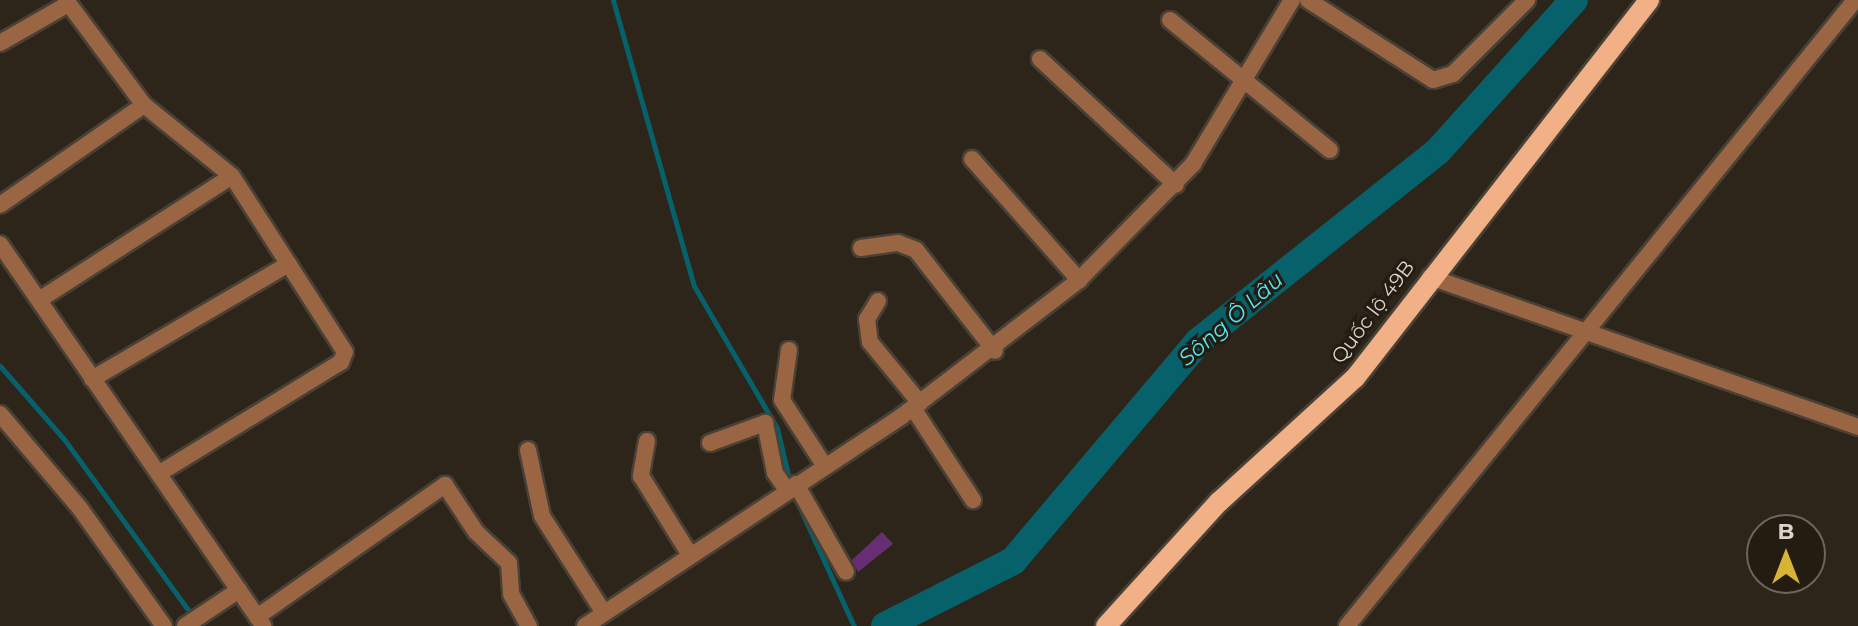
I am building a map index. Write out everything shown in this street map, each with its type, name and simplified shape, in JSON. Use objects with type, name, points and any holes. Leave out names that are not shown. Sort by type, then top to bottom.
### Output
[{"type":"main road","name":"Quốc lộ 49B","points":[[1106,626],[1219,502],[1355,378],[1430,277],[1649,0]]},
{"type":"street","points":[[585,626],[995,351],[1079,280],[1176,185],[1246,80],[1292,0]]},
{"type":"street","points":[[1308,0],[1433,80],[1453,74],[1527,0]]},
{"type":"street","points":[[1347,626],[1855,0]]},
{"type":"street","points":[[0,43],[67,2],[144,105],[232,176],[289,264],[344,358],[160,473]]},
{"type":"street","points":[[1170,20],[1330,150]]},
{"type":"street","points":[[1040,59],[1176,185]]},
{"type":"street","points":[[0,205],[144,105]]},
{"type":"street","points":[[972,159],[1079,280]]},
{"type":"street","points":[[39,300],[232,176]]},
{"type":"street","points":[[861,248],[898,243],[916,250],[995,351]]},
{"type":"street","points":[[0,244],[261,621],[445,485],[476,532],[509,563],[511,594],[529,626]]},
{"type":"street","points":[[92,379],[289,264]]},
{"type":"street","points":[[1430,277],[1586,328],[1858,427]]},
{"type":"street","points":[[878,301],[867,319],[870,342],[916,406],[973,500]]},
{"type":"street","points":[[789,350],[782,400],[824,465]]},
{"type":"street","points":[[0,414],[102,537],[164,626]]},
{"type":"street","points":[[710,443],[765,423],[775,473],[791,487],[846,572]]},
{"type":"street","points":[[647,441],[641,476],[690,555]]},
{"type":"street","points":[[528,450],[542,516],[604,613]]},
{"type":"street","points":[[185,626],[239,590]]},
{"type":"building","points":[[882,532],[893,544],[858,572],[852,560]]},
{"type":"waterway","points":[[613,0],[694,286],[777,428],[790,483]]},
{"type":"waterway","name":"Sông Ô Lâu","points":[[885,626],[1013,561],[1198,342],[1438,151],[1574,0]]},
{"type":"waterway","points":[[0,366],[64,439],[200,626]]},
{"type":"waterway","points":[[793,493],[854,626]]}]
